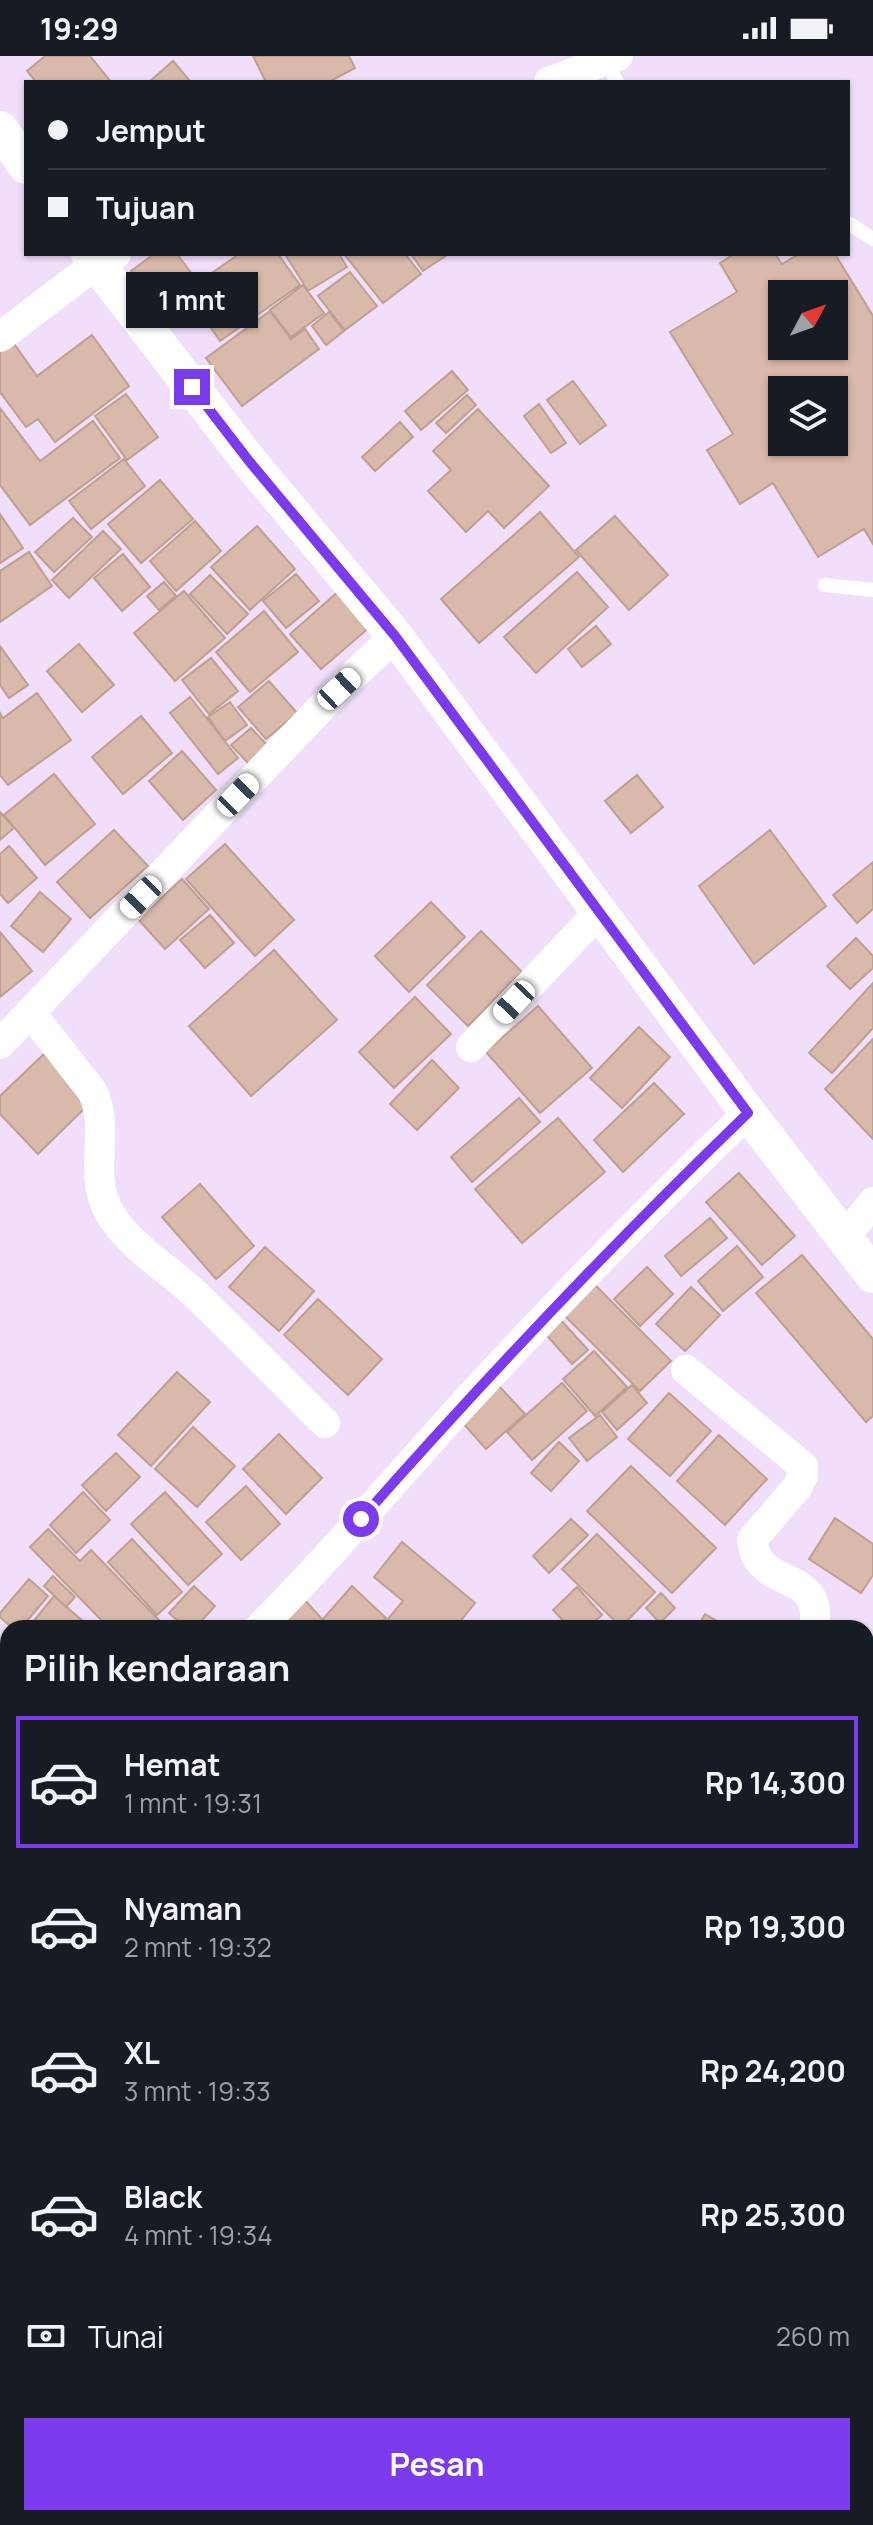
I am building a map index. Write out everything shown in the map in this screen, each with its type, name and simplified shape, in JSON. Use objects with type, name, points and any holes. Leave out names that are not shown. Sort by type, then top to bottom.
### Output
[{"type":"street","points":[[557,80],[614,66]]},
{"type":"street","points":[[0,129],[24,163]]},
{"type":"street","points":[[0,337],[101,257],[249,461],[395,636],[748,1113],[873,1275]]},
{"type":"street","points":[[0,1044],[339,689],[395,636]]},
{"type":"street","points":[[471,1047],[600,911]]},
{"type":"street","points":[[30,1012],[92,1091],[99,1105],[100,1181],[115,1219],[128,1236],[193,1293],[325,1423]]},
{"type":"street","points":[[267,1620],[598,1261],[748,1113]]},
{"type":"street","points":[[845,1237],[873,1202]]},
{"type":"street","points":[[686,1370],[803,1466],[798,1486],[752,1540],[754,1553],[761,1564],[807,1593],[813,1601],[814,1620]]},
{"type":"lane","points":[[850,224],[873,239]]},
{"type":"lane","points":[[825,585],[873,590]]},
{"type":"building","points":[[45,56],[90,56],[109,80],[34,80],[27,71]]},
{"type":"building","points":[[253,56],[349,56],[355,68],[333,80],[265,80]]},
{"type":"building","points":[[173,61],[189,80],[151,80]]},
{"type":"building","points":[[151,256],[178,256],[192,274],[155,302],[131,271]]},
{"type":"building","points":[[236,256],[279,256],[300,285],[220,341],[186,291]]},
{"type":"building","points":[[286,256],[340,256],[347,267],[308,291]]},
{"type":"building","points":[[346,256],[407,256],[421,274],[383,303]]},
{"type":"building","points":[[412,256],[446,256],[423,271]]},
{"type":"building","points":[[731,256],[776,256],[782,264],[796,256],[836,256],[873,316],[873,544],[864,529],[818,557],[773,483],[740,504],[707,450],[733,434],[670,332],[737,292],[720,263]]},
{"type":"building","points":[[350,272],[377,306],[345,330],[318,296]]},
{"type":"building","points":[[303,285],[324,313],[291,337],[270,310]]},
{"type":"building","points":[[270,311],[291,339],[305,329],[319,349],[242,406],[206,358]]},
{"type":"building","points":[[329,312],[344,331],[326,345],[312,326]]},
{"type":"building","points":[[92,335],[129,386],[55,442],[38,419],[26,427],[0,392],[0,350],[12,341],[37,376]]},
{"type":"building","points":[[452,371],[468,390],[421,430],[405,411]]},
{"type":"building","points":[[573,381],[606,425],[580,444],[547,400]]},
{"type":"building","points":[[126,394],[158,437],[127,460],[95,416]]},
{"type":"building","points":[[467,395],[476,405],[446,433],[436,423]]},
{"type":"building","points":[[539,404],[566,443],[551,453],[524,416]]},
{"type":"building","points":[[0,408],[40,461],[93,421],[120,458],[30,525],[0,485]]},
{"type":"building","points":[[478,409],[549,486],[504,528],[488,511],[466,532],[428,491],[451,470],[433,451]]},
{"type":"building","points":[[400,422],[413,437],[375,471],[362,457]]},
{"type":"building","points":[[124,459],[145,486],[91,529],[69,501]]},
{"type":"building","points":[[160,480],[193,519],[141,563],[108,524]]},
{"type":"building","points":[[540,512],[579,557],[479,643],[441,599]]},
{"type":"building","points":[[0,514],[23,548],[0,563]]},
{"type":"building","points":[[615,516],[668,575],[629,610],[576,550]]},
{"type":"building","points":[[73,518],[92,537],[54,572],[35,552]]},
{"type":"building","points":[[195,521],[221,551],[176,591],[150,561]]},
{"type":"building","points":[[257,526],[295,569],[250,610],[211,567]]},
{"type":"building","points":[[103,531],[121,549],[69,598],[52,580]]},
{"type":"building","points":[[29,552],[52,586],[0,622],[0,571]]},
{"type":"building","points":[[123,554],[150,587],[122,611],[94,578]]},
{"type":"building","points":[[577,572],[608,607],[536,673],[504,637]]},
{"type":"building","points":[[296,574],[319,601],[286,628],[263,601]]},
{"type":"building","points":[[210,575],[248,614],[227,634],[190,594]]},
{"type":"building","points":[[164,582],[176,596],[159,610],[147,596]]},
{"type":"building","points":[[340,590],[371,626],[321,669],[290,634]]},
{"type":"building","points":[[184,591],[225,638],[175,681],[134,633]]},
{"type":"building","points":[[264,611],[298,652],[250,692],[216,652]]},
{"type":"building","points":[[596,626],[611,644],[582,667],[568,649]]},
{"type":"building","points":[[79,644],[114,685],[82,712],[47,671]]},
{"type":"building","points":[[0,646],[28,685],[9,698],[0,685]]},
{"type":"building","points":[[211,658],[238,691],[209,714],[182,680]]},
{"type":"building","points":[[269,681],[297,713],[266,739],[238,707]]},
{"type":"building","points":[[37,693],[71,740],[8,785],[0,775],[0,713],[3,718]]},
{"type":"building","points":[[190,697],[238,758],[218,774],[170,713]]},
{"type":"building","points":[[230,702],[247,725],[225,741],[208,717]]},
{"type":"building","points":[[141,716],[172,753],[123,794],[92,757]]},
{"type":"building","points":[[251,728],[268,746],[249,764],[231,745]]},
{"type":"building","points":[[182,751],[216,790],[183,820],[149,781]]},
{"type":"building","points":[[54,774],[95,824],[45,865],[4,815]]},
{"type":"building","points":[[637,775],[663,807],[631,833],[605,801]]},
{"type":"building","points":[[0,812],[14,828],[0,840]]},
{"type":"building","points":[[114,830],[148,866],[90,918],[57,882]]},
{"type":"building","points":[[770,830],[826,906],[754,964],[699,886]]},
{"type":"building","points":[[225,844],[294,920],[255,956],[186,879]]},
{"type":"building","points":[[9,846],[37,878],[8,903],[0,894],[0,854]]},
{"type":"building","points":[[873,862],[873,909],[857,923],[833,895]]},
{"type":"building","points":[[182,879],[209,909],[165,949],[138,919]]},
{"type":"building","points":[[40,892],[71,919],[43,952],[11,926]]},
{"type":"building","points":[[431,902],[465,937],[409,992],[375,956]]},
{"type":"building","points":[[210,915],[234,943],[205,968],[180,940]]},
{"type":"building","points":[[481,931],[522,972],[468,1026],[427,985]]},
{"type":"building","points":[[0,932],[32,971],[0,997]]},
{"type":"building","points":[[856,938],[873,956],[873,968],[850,989],[827,966]]},
{"type":"building","points":[[274,950],[337,1020],[251,1096],[189,1026]]},
{"type":"building","points":[[873,983],[873,1028],[832,1073],[809,1053]]},
{"type":"building","points":[[415,997],[451,1034],[394,1088],[359,1052]]},
{"type":"building","points":[[538,1006],[592,1068],[540,1113],[486,1052]]},
{"type":"building","points":[[639,1027],[670,1057],[622,1108],[590,1078]]},
{"type":"building","points":[[873,1039],[873,1139],[825,1089]]},
{"type":"building","points":[[44,1054],[90,1103],[38,1154],[0,1114],[0,1096]]},
{"type":"building","points":[[432,1060],[459,1088],[417,1130],[390,1104]]},
{"type":"building","points":[[654,1083],[684,1114],[623,1172],[594,1140]]},
{"type":"building","points":[[519,1098],[540,1122],[472,1182],[451,1157]]},
{"type":"building","points":[[558,1118],[605,1172],[522,1243],[475,1189]]},
{"type":"building","points":[[739,1173],[795,1236],[762,1265],[706,1202]]},
{"type":"building","points":[[200,1184],[254,1246],[216,1279],[162,1217]]},
{"type":"building","points":[[710,1218],[727,1238],[681,1276],[665,1256]]},
{"type":"building","points":[[737,1246],[763,1277],[723,1311],[698,1281]]},
{"type":"building","points":[[265,1247],[314,1291],[279,1331],[229,1287]]},
{"type":"building","points":[[802,1255],[873,1339],[873,1416],[866,1422],[756,1293]]},
{"type":"building","points":[[647,1267],[673,1294],[640,1326],[614,1299]]},
{"type":"building","points":[[593,1283],[671,1361],[640,1391],[562,1313]]},
{"type":"building","points":[[691,1287],[720,1315],[685,1351],[656,1324]]},
{"type":"building","points":[[318,1299],[382,1359],[348,1395],[284,1335]]},
{"type":"building","points":[[559,1318],[588,1350],[572,1364],[543,1331]]},
{"type":"building","points":[[594,1351],[627,1387],[595,1416],[563,1379]]},
{"type":"building","points":[[177,1372],[210,1402],[151,1466],[118,1435]]},
{"type":"building","points":[[562,1383],[587,1411],[532,1460],[507,1432]]},
{"type":"building","points":[[632,1385],[647,1403],[617,1430],[602,1412]]},
{"type":"building","points":[[499,1386],[525,1414],[486,1449],[461,1421]]},
{"type":"building","points":[[669,1393],[711,1431],[670,1476],[628,1439]]},
{"type":"building","points":[[600,1415],[617,1437],[587,1461],[569,1438]]},
{"type":"building","points":[[193,1427],[235,1466],[197,1507],[155,1469]]},
{"type":"building","points":[[279,1434],[322,1478],[286,1514],[243,1469]]},
{"type":"building","points":[[719,1435],[767,1479],[725,1525],[677,1481]]},
{"type":"building","points":[[559,1442],[579,1461],[551,1491],[531,1473]]},
{"type":"building","points":[[116,1453],[140,1477],[106,1511],[82,1485]]},
{"type":"building","points":[[631,1466],[716,1548],[672,1593],[587,1511]]},
{"type":"building","points":[[246,1486],[280,1524],[241,1560],[206,1522]]},
{"type":"building","points":[[83,1492],[110,1520],[76,1553],[50,1525]]},
{"type":"building","points":[[165,1492],[222,1554],[188,1585],[131,1524]]},
{"type":"building","points":[[835,1518],[873,1544],[873,1575],[861,1593],[809,1559]]},
{"type":"building","points":[[571,1519],[588,1535],[549,1573],[533,1556]]},
{"type":"building","points":[[48,1529],[80,1561],[91,1550],[159,1620],[101,1620],[30,1547]]},
{"type":"building","points":[[597,1534],[655,1592],[628,1620],[614,1620],[562,1569]]},
{"type":"building","points":[[132,1539],[182,1592],[157,1615],[108,1562]]},
{"type":"building","points":[[402,1542],[475,1603],[461,1620],[389,1620],[403,1601],[374,1577]]},
{"type":"building","points":[[53,1576],[75,1597],[66,1607],[44,1586]]},
{"type":"building","points":[[29,1579],[48,1596],[28,1620],[3,1620],[0,1613]]},
{"type":"building","points":[[194,1586],[215,1606],[202,1620],[176,1620],[169,1613]]},
{"type":"building","points":[[352,1586],[386,1618],[384,1620],[323,1619]]},
{"type":"building","points":[[577,1587],[602,1615],[597,1620],[562,1620],[553,1610]]},
{"type":"building","points":[[661,1593],[675,1608],[663,1620],[657,1620],[646,1608]]},
{"type":"building","points":[[54,1596],[82,1620],[34,1620]]},
{"type":"building","points":[[303,1598],[323,1620],[279,1620]]},
{"type":"building","points":[[705,1614],[715,1620],[702,1620]]},
{"type":"route","points":[[192,387],[249,461],[395,636],[748,1113],[598,1261],[361,1519]]}]
